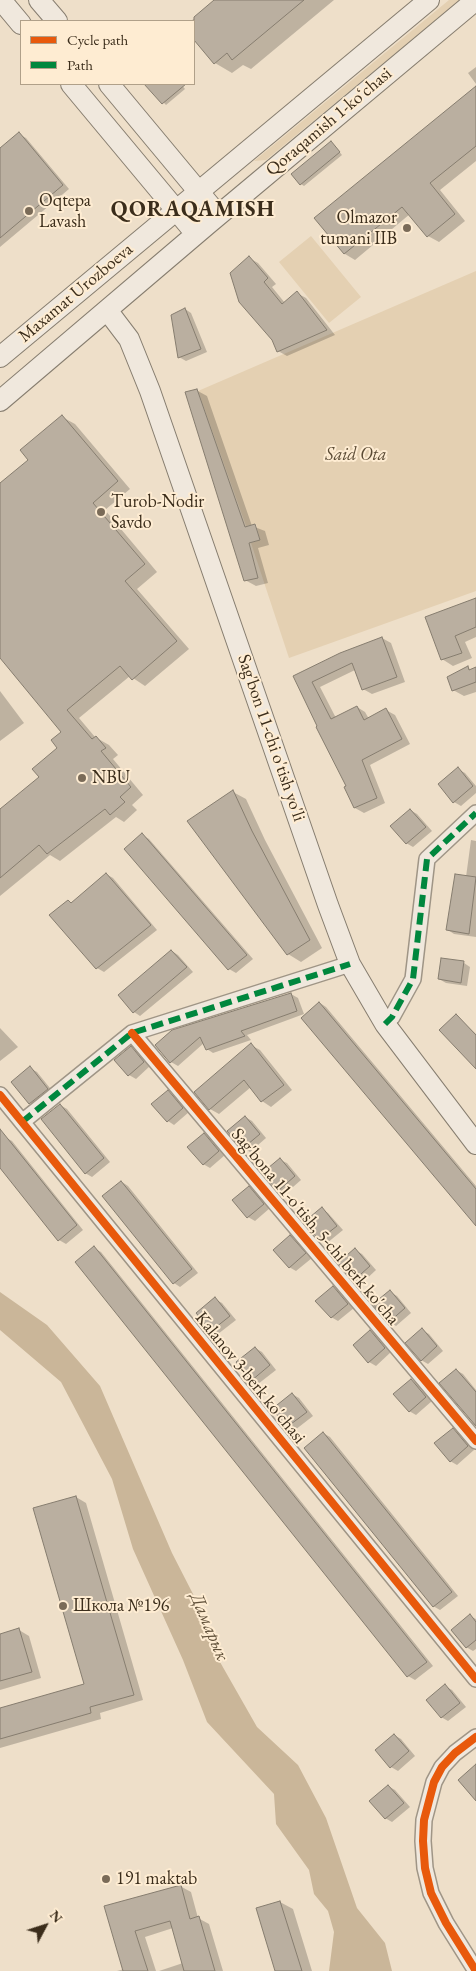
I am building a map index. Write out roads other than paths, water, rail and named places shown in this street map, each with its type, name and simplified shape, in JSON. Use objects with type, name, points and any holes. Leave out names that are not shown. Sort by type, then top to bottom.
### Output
[{"type":"main road","points":[[1,0],[20,23]]},
{"type":"main road","points":[[39,0],[56,20]]},
{"type":"main road","name":"Qoraqamish 1-koʻchasi","points":[[175,210],[429,0]]},
{"type":"main road","name":"Qoraqamish 1-koʻchasi","points":[[0,401],[218,215],[476,0]]},
{"type":"main road","points":[[72,85],[196,234]]},
{"type":"main road","points":[[110,85],[218,215]]},
{"type":"main road","name":"Maxamat Urozboeva","points":[[0,358],[175,210]]},
{"type":"main road","name":"Sag'bon 11-chi o'tish yo'li","points":[[107,310],[129,339],[150,391],[350,964],[385,1024],[476,1144]]},
{"type":"street","points":[[385,1024],[392,1017],[413,979],[427,860],[476,813]]},
{"type":"street","points":[[22,1122],[132,1033],[350,964]]},
{"type":"street","name":"Sag'bona 11-o'tish, 5-chi berk ko'cha","points":[[132,1033],[476,1442]]},
{"type":"street","name":"Kalanov 3-berk ko'chasi","points":[[0,1095],[476,1679]]},
{"type":"street","points":[[476,1737],[455,1753],[442,1767],[434,1782],[424,1820],[423,1841],[425,1868],[431,1893],[450,1930],[476,1971]]},
{"type":"place","name":"Oqtepa Lavash","points":[[29,211]]},
{"type":"place","name":"Olmazor tumani IIB","points":[[407,228]]},
{"type":"place","name":"Turob-Nodir Savdo","points":[[101,512]]},
{"type":"place","name":"NBU","points":[[82,778]]},
{"type":"place","name":"Школа №196","points":[[63,1606]]},
{"type":"place","name":"191 maktab","points":[[106,1879]]},
{"type":"district","name":"QORAQAMISH","points":[[193,210]]},
{"type":"park label","name":"Said Ota","points":[[356,455]]},
{"type":"water label","name":"Дамарык","points":[[209,1627]]}]
